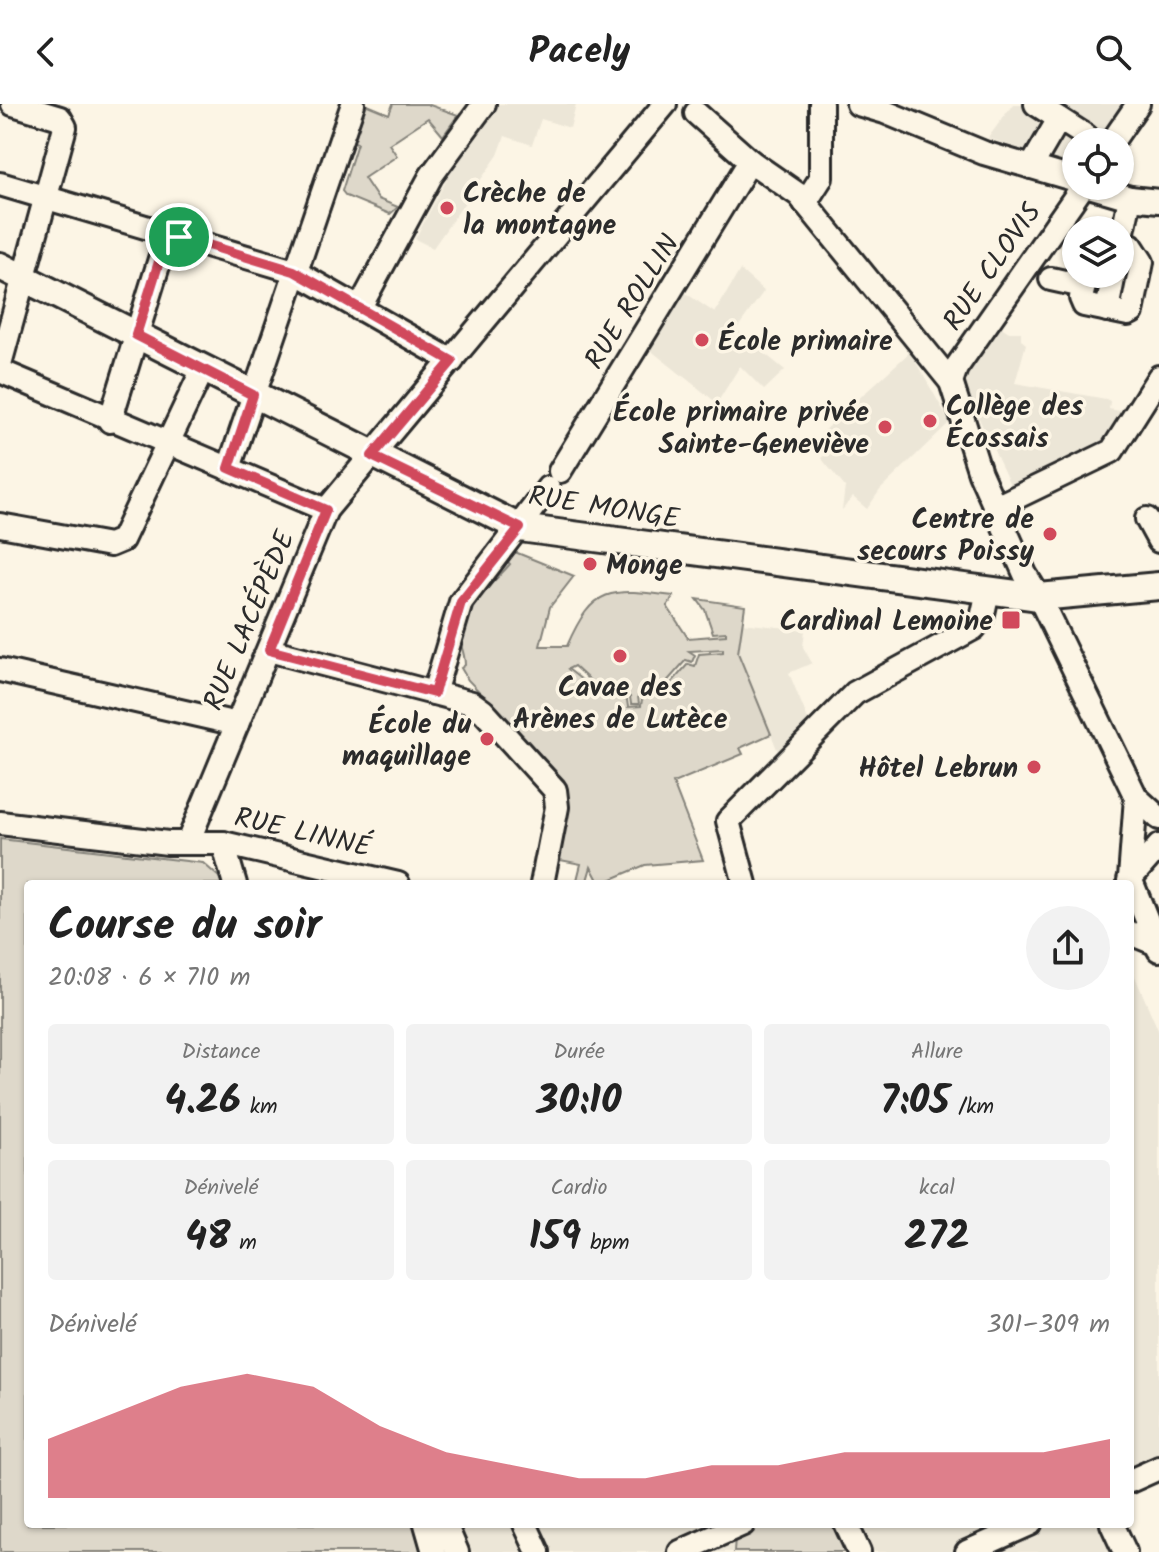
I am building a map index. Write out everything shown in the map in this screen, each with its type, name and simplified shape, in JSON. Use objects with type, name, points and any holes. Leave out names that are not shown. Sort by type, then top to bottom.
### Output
[{"type":"main road","name":"RUE MONGE","points":[[0,266],[520,528],[1039,597],[1159,586]]},
{"type":"street","points":[[0,364],[65,125],[60,118],[13,104]]},
{"type":"street","points":[[229,468],[353,104]]},
{"type":"street","points":[[359,309],[431,176],[484,104]]},
{"type":"street","points":[[666,104],[680,113],[703,109],[750,161],[805,203],[951,382],[980,473],[1025,574],[1136,797],[1159,818]]},
{"type":"street","name":"RUE LACÉPÈDE","points":[[191,842],[326,510],[666,104]]},
{"type":"street","points":[[805,203],[821,178],[821,104]]},
{"type":"street","points":[[858,104],[984,153],[1062,176]]},
{"type":"street","points":[[1036,104],[1073,128]]},
{"type":"street","points":[[1122,128],[1138,104]]},
{"type":"street","points":[[1031,167],[1059,119]]},
{"type":"street","name":"RUE ROLLIN","points":[[434,693],[461,602],[554,480],[750,161]]},
{"type":"street","points":[[0,184],[294,271],[452,361]]},
{"type":"street","name":"RUE CLOVIS","points":[[951,382],[956,368],[1076,200]]},
{"type":"street","points":[[1124,200],[1159,201]]},
{"type":"street","points":[[1126,216],[1129,202]]},
{"type":"street","points":[[110,421],[168,233]]},
{"type":"street","points":[[1085,288],[1084,305],[1132,312],[1143,273],[1138,252],[1134,250]]},
{"type":"street","points":[[1051,279],[1062,279]]},
{"type":"street","points":[[1107,310],[1111,288]]},
{"type":"street","points":[[0,525],[110,545],[118,543],[126,536],[203,369]]},
{"type":"street","points":[[0,371],[110,421],[326,510]]},
{"type":"street","points":[[996,507],[1112,451],[1159,377]]},
{"type":"street","points":[[744,880],[728,821],[855,693],[974,628],[982,618],[988,591]]},
{"type":"street","points":[[269,650],[472,703],[555,790],[557,807],[543,880]]},
{"type":"street","points":[[0,670],[237,724]]},
{"type":"street","points":[[1127,880],[1136,797]]},
{"type":"street","name":"RUE LINNÉ","points":[[0,823],[168,843],[223,843],[309,860],[383,880]]},
{"type":"street","points":[[223,843],[234,880]]},
{"type":"street","points":[[1128,880],[1159,846]]},
{"type":"street","points":[[1134,896],[1158,947]]},
{"type":"street","points":[[1134,935],[1158,947]]},
{"type":"street","points":[[1134,1479],[1159,1468]]},
{"type":"street","points":[[427,1528],[434,1552]]},
{"type":"street","points":[[447,1528],[457,1552]]},
{"type":"street","points":[[527,1528],[538,1552]]},
{"type":"street","points":[[848,1528],[859,1552]]},
{"type":"street","points":[[967,1552],[1021,1528]]},
{"type":"street","points":[[1114,1528],[1125,1552]]},
{"type":"street","points":[[680,1552],[721,1537]]},
{"type":"shaded area","points":[[365,104],[389,114],[393,104],[427,104],[458,115],[443,136],[428,118],[389,144],[397,156],[364,178],[378,199],[398,207],[390,214],[346,196],[342,191],[357,143],[352,141]]},
{"type":"shaded area","points":[[498,104],[576,104],[570,128],[541,119],[532,145],[505,136],[498,155],[433,248],[415,239],[456,162]]},
{"type":"shaded area","points":[[1013,104],[1122,104],[1105,128],[1062,128],[1062,163],[988,138]]},
{"type":"shaded area","name":"École primaire","points":[[740,270],[764,291],[736,330],[785,370],[764,390],[740,366],[717,403],[649,349],[684,292],[715,313]]},
{"type":"shaded area","points":[[1000,326],[1009,332],[1021,332],[1021,340],[1026,344],[1015,383],[1106,399],[1110,401],[1109,409],[1120,411],[1113,442],[1013,491],[965,389],[967,373]]},
{"type":"shaded area","name":"École primaire privée Sainte-Geneviève","points":[[910,352],[950,422],[880,490],[867,509],[853,497],[842,510],[845,487],[821,458],[825,455],[821,450],[830,442],[821,433]]},
{"type":"shaded area","points":[[515,552],[574,576],[550,607],[540,646],[567,646],[576,626],[595,602],[619,592],[674,596],[667,606],[688,638],[726,635],[726,632],[713,633],[705,610],[697,599],[745,606],[738,653],[771,734],[740,748],[743,754],[673,783],[703,860],[645,865],[609,880],[598,880],[591,867],[587,880],[577,880],[581,864],[555,859],[567,799],[564,780],[468,680],[461,668],[465,665],[460,642],[464,620],[478,598],[510,564],[507,561]],"holes":[[[723,649],[723,652],[699,654],[695,666],[688,664],[668,687],[642,699],[641,706],[628,707],[627,700],[600,694],[568,669],[574,666],[599,689],[630,697],[631,704],[639,704],[638,696],[664,685],[686,660],[692,662],[695,655],[689,651]]]},
{"type":"shaded area","points":[[742,623],[805,630],[803,647],[812,663],[789,673],[809,722],[779,754],[738,653]]},
{"type":"shaded area","points":[[0,839],[203,863],[220,880],[24,880],[24,1528],[414,1528],[421,1552],[0,1552]]},
{"type":"shaded area","points":[[1134,974],[1159,1032],[1159,1479],[1134,1489]]},
{"type":"shaded area","points":[[436,1528],[1124,1528],[1134,1552],[444,1552]]},
{"type":"shaded area","points":[[747,1528],[839,1528],[849,1552],[734,1552],[735,1537]]},
{"type":"place","name":"Crèche de la montagne","points":[[447,208]]},
{"type":"place","name":"École primaire","points":[[702,340]]},
{"type":"place","name":"Collège des Écossais","points":[[930,421]]},
{"type":"place","name":"École primaire privée Sainte-Geneviève","points":[[885,427]]},
{"type":"place","name":"Centre de secours Poissy","points":[[1050,534]]},
{"type":"place","name":"Monge","points":[[590,564]]},
{"type":"place","name":"Cardinal Lemoine","points":[[1011,620]]},
{"type":"place","name":"Cavae des Arènes de Lutèce","points":[[620,656]]},
{"type":"place","name":"École du maquillage","points":[[487,739]]},
{"type":"place","name":"Hôtel Lebrun","points":[[1034,767]]},
{"type":"route","points":[[168,233],[179,237],[294,271],[452,361],[372,456],[520,528],[461,602],[434,693],[269,650],[326,510],[229,468],[253,395],[136,335],[168,233]]}]
